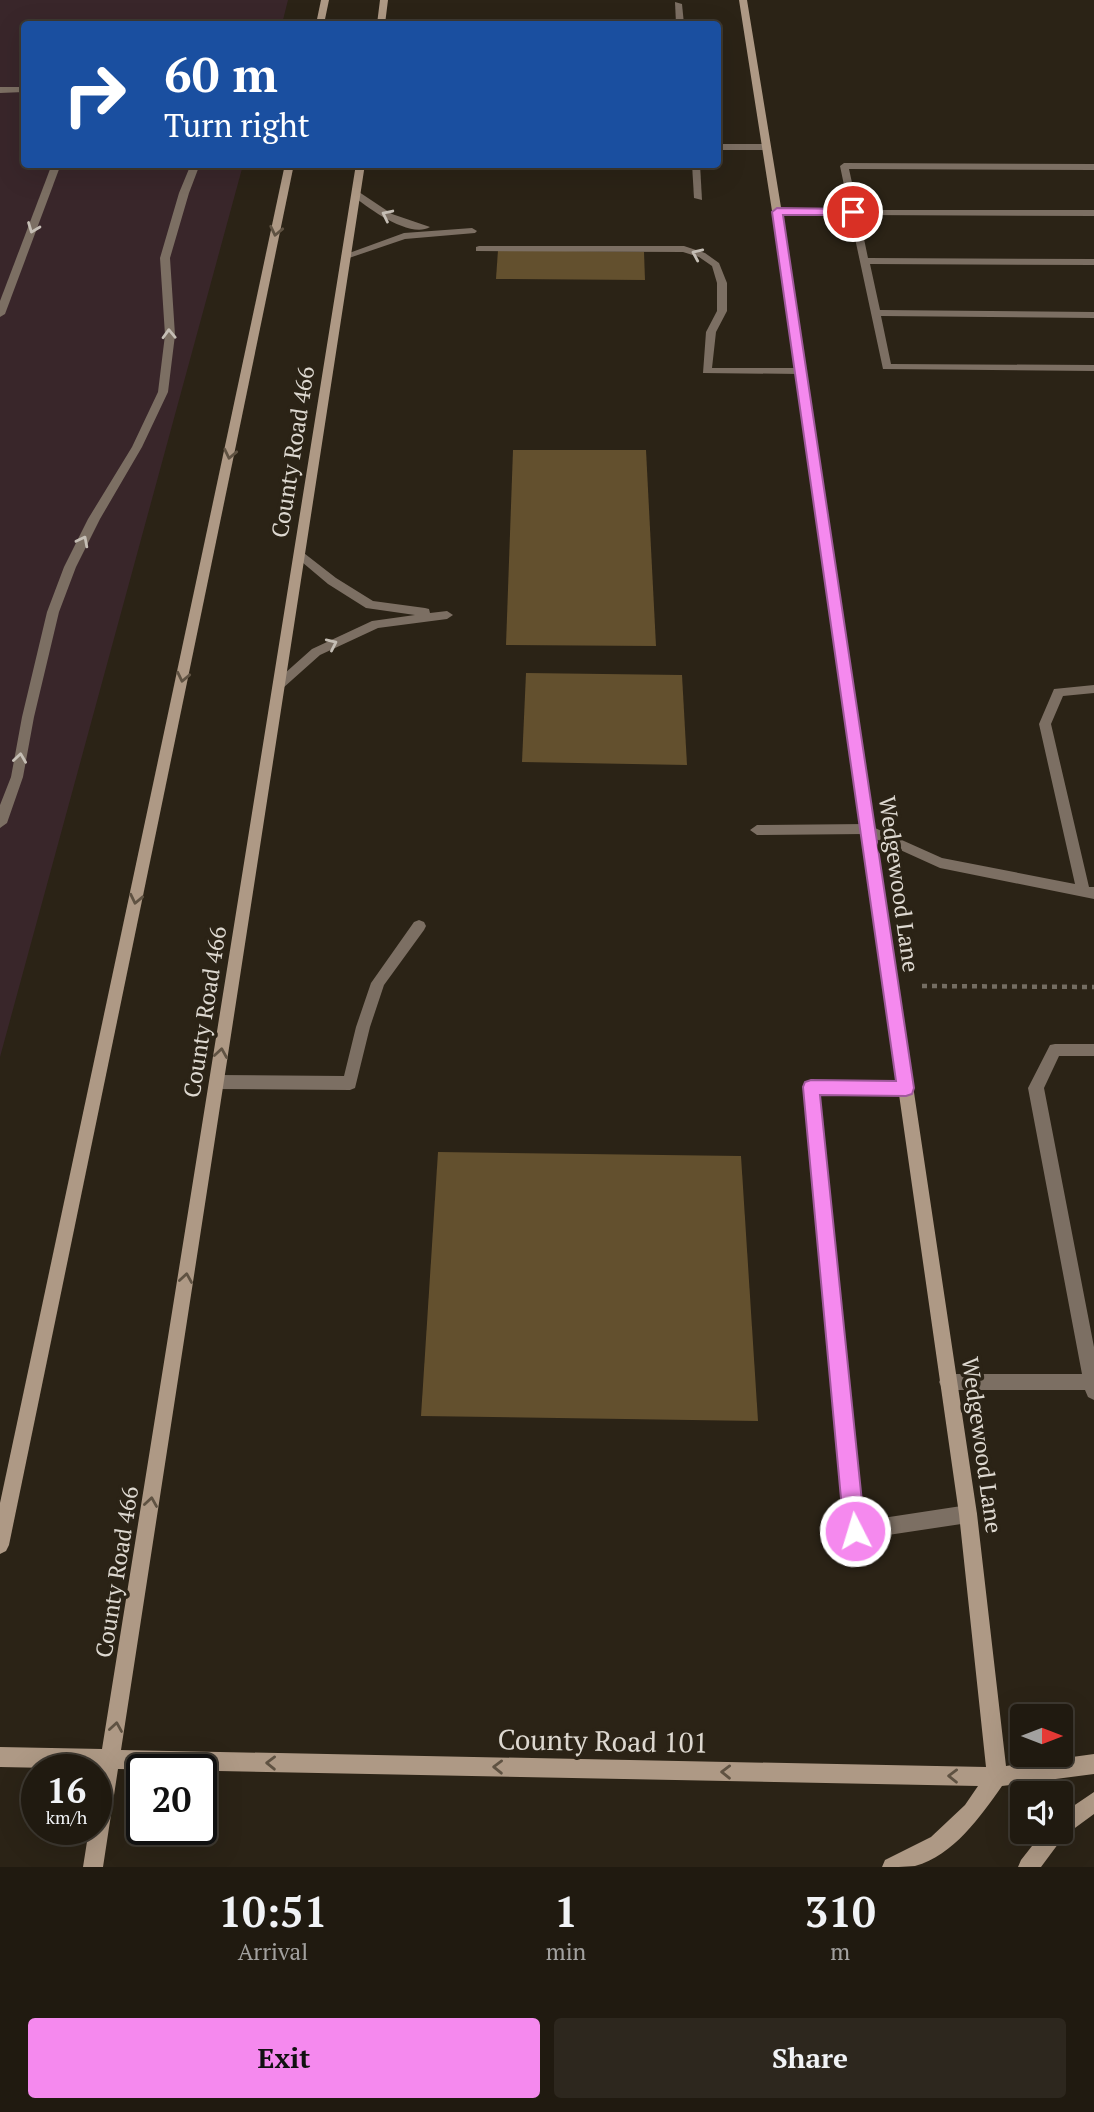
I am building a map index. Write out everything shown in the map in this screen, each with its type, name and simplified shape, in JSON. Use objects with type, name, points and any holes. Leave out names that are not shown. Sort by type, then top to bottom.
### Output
[{"type":"main road","points":[[321,21],[325,0]]},
{"type":"main road","points":[[381,21],[384,0]]},
{"type":"main road","name":"Wedgewood Lane","points":[[743,0],[777,212],[968,1514],[998,1777]]},
{"type":"main road","points":[[0,1545],[289,168]]},
{"type":"main road","name":"County Road 466","points":[[111,1754],[359,168]]},
{"type":"main road","name":"County Road 101","points":[[0,1758],[21,1758]]},
{"type":"main road","name":"County Road 101","points":[[112,1760],[998,1777],[1094,1764]]},
{"type":"main road","points":[[892,1867],[937,1844],[972,1812],[998,1777]]},
{"type":"main road","points":[[1073,1818],[1094,1802]]},
{"type":"main road","points":[[1028,1867],[1046,1844]]},
{"type":"main road","name":"County Road 466","points":[[93,1867],[96,1845]]},
{"type":"lane","points":[[678,4],[680,21]]},
{"type":"lane","points":[[0,90],[21,90]]},
{"type":"lane","points":[[721,147],[767,147]]},
{"type":"lane","points":[[1094,167],[844,166],[887,367],[1094,368]]},
{"type":"lane","points":[[0,314],[55,168]]},
{"type":"lane","points":[[0,823],[17,777],[53,612],[94,519],[137,447],[163,393],[170,335],[165,258],[180,205],[194,168]]},
{"type":"lane","points":[[696,168],[699,198]]},
{"type":"lane","points":[[346,256],[404,236],[472,231],[409,226],[377,211],[356,194]]},
{"type":"lane","points":[[777,212],[1094,213]]},
{"type":"lane","points":[[479,248],[684,248],[702,255],[716,265],[722,283],[722,311],[711,332],[707,371],[800,371]]},
{"type":"lane","points":[[864,261],[1094,262]]},
{"type":"lane","points":[[876,313],[1094,315]]},
{"type":"lane","points":[[279,685],[316,652],[376,624],[447,615],[370,605],[332,580],[300,554]]},
{"type":"lane","points":[[757,830],[866,829],[940,863],[1089,892],[1045,724],[1058,692],[1094,689]]},
{"type":"lane","points":[[217,1082],[350,1083],[363,1027],[378,983],[419,926]]},
{"type":"lane","points":[[948,1382],[1093,1385],[1036,1088],[1055,1050],[1094,1050]]},
{"type":"lane","points":[[906,1088],[811,1087],[855,1531],[968,1514]]},
{"type":"path","points":[[889,986],[1094,986]]},
{"type":"shaded area","points":[[0,0],[288,0],[283,21],[21,21],[21,168],[242,168],[0,1057]]},
{"type":"building","points":[[498,250],[644,252],[645,280],[496,279]]},
{"type":"building","points":[[513,450],[646,450],[656,646],[506,645]]},
{"type":"building","points":[[526,673],[682,675],[687,765],[522,762]]},
{"type":"building","points":[[438,1152],[741,1156],[758,1421],[421,1416]]},
{"type":"route","points":[[853,212],[777,212],[906,1088],[811,1087],[855,1531]]}]
